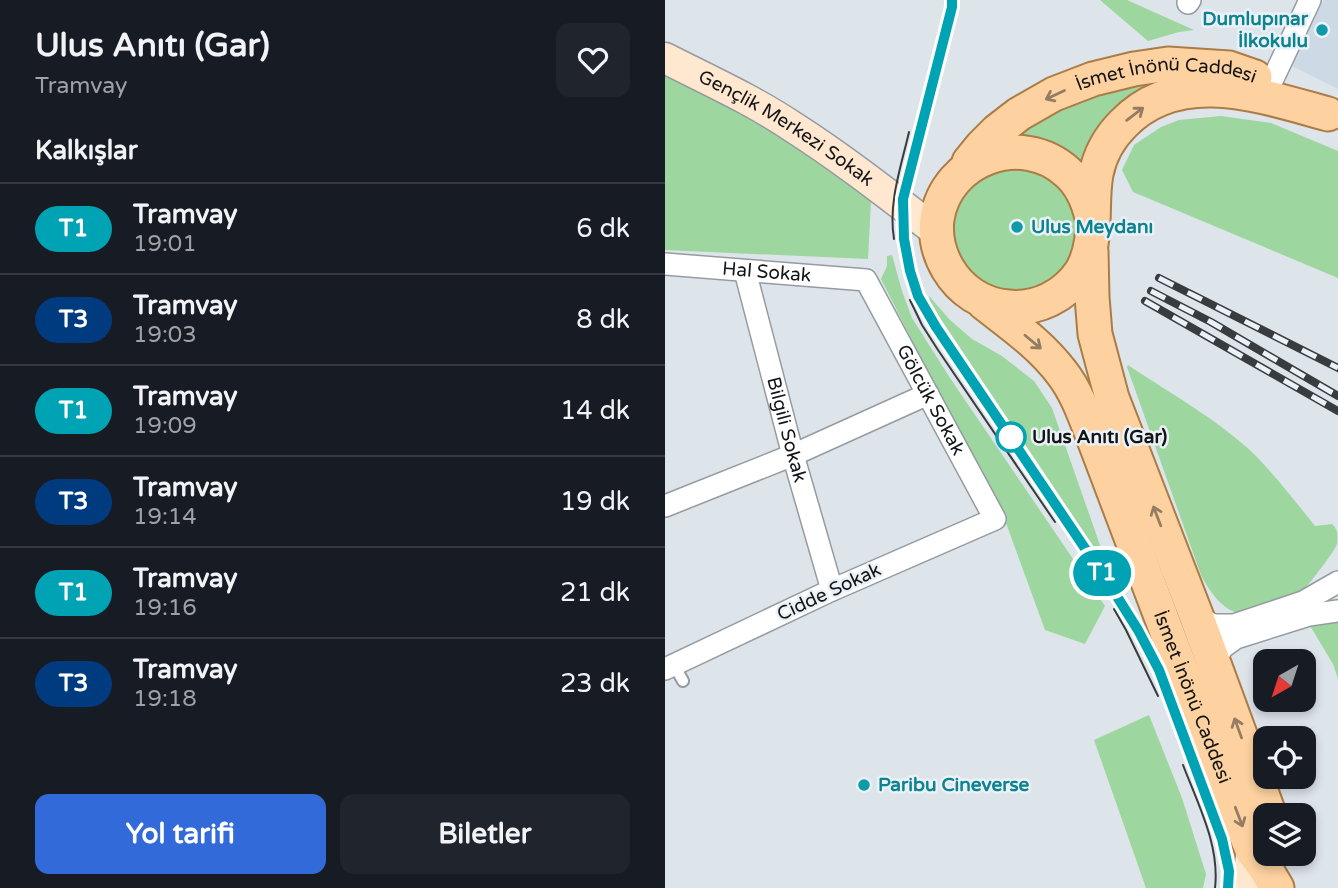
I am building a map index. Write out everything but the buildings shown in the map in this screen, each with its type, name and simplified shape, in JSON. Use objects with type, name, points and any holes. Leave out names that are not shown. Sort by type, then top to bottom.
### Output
[{"type":"main road","name":"Gençlik Merkezi Sokak","points":[[665,58],[792,126],[937,232]]},
{"type":"main road","name":"İsmet İnönü Caddesi","points":[[960,174],[982,146],[1019,114],[1053,94],[1093,79],[1134,69],[1168,64],[1229,68],[1271,82],[1333,117]]},
{"type":"main road","name":"İsmet İnönü Caddesi","points":[[1265,803],[1125,433],[1103,366],[1095,334],[1092,297],[1091,232],[1096,173],[1103,151],[1115,132],[1132,115],[1150,103],[1172,96],[1198,90],[1227,90],[1255,94],[1333,117]]},
{"type":"main road","points":[[1006,152],[1033,153],[1067,172],[1084,193],[1091,232],[1088,258],[1076,279],[1048,300],[1026,307],[991,304],[963,287],[949,271],[940,253],[937,232],[942,200],[960,174],[970,165],[994,154],[1006,152]]},
{"type":"main road","name":"İsmet İnönü Caddesi","points":[[980,299],[1040,347],[1064,375],[1095,442],[1176,656],[1280,875]]},
{"type":"main road","points":[[1241,888],[1249,872],[1280,875]]},
{"type":"street","points":[[1271,82],[1310,0]]},
{"type":"street","name":"Hal Sokak","points":[[665,264],[866,279]]},
{"type":"street","name":"Bilgili Sokak","points":[[745,271],[793,455],[832,590]]},
{"type":"street","name":"Gölcük Sokak","points":[[866,279],[995,519]]},
{"type":"street","points":[[665,506],[793,455],[928,394]]},
{"type":"street","name":"Cidde Sokak","points":[[674,672],[832,590],[995,519]]},
{"type":"street","points":[[1196,615],[1213,625],[1234,625],[1303,602],[1338,582]]},
{"type":"street","points":[[1214,664],[1222,648],[1236,638],[1309,615],[1338,611]]},
{"type":"shaded area","name":"Dumlupınar İlkokulu","points":[[1324,0],[1338,0],[1338,89],[1290,65]]},
{"type":"green space","points":[[1100,0],[1127,0],[1194,30],[1148,41]]},
{"type":"green space","points":[[665,73],[771,127],[871,201],[868,259],[665,250]]},
{"type":"green space","points":[[1168,80],[1169,92],[1088,171],[1023,143],[1021,131],[1077,102],[1132,84]]},
{"type":"green space","points":[[1221,116],[1271,123],[1338,151],[1338,278],[1133,192],[1122,170],[1134,145],[1161,127],[1179,120]]},
{"type":"green space","points":[[1014,169],[1037,174],[1057,187],[1070,207],[1075,230],[1070,253],[1057,273],[1037,286],[1014,291],[991,286],[971,273],[958,253],[953,230],[958,207],[971,187],[991,174]]},
{"type":"green space","points":[[892,255],[912,318],[1105,606],[1085,644],[1045,630],[1002,512],[881,279],[887,266],[887,256]]},
{"type":"green space","points":[[929,296],[950,320],[972,339],[1002,356],[1034,381],[1052,408],[1108,568],[930,303]]},
{"type":"green space","points":[[1128,365],[1211,419],[1242,443],[1315,526],[1334,526],[1337,544],[1304,590],[1245,613],[1227,608],[1212,593],[1201,575]]},
{"type":"green space","points":[[1338,619],[1338,679],[1333,664],[1309,624]]},
{"type":"green space","points":[[1149,715],[1182,798],[1206,874],[1203,888],[1146,888],[1094,740]]},
{"type":"tram line","points":[[952,0],[903,199],[904,239],[910,272],[918,296],[936,327],[1111,587],[1159,670],[1222,839],[1229,871],[1228,888]]},
{"type":"tram line","name":"T1","points":[[952,0],[903,199],[904,239],[910,271],[918,296],[936,327],[1111,587],[1159,670],[1222,839],[1229,871],[1228,888]]},
{"type":"tram line","points":[[894,239],[894,199],[909,132]]},
{"type":"tram line","points":[[910,300],[938,350],[1055,522]]},
{"type":"tram line","points":[[1114,609],[1158,696]]},
{"type":"tram line","points":[[1183,765],[1211,841],[1216,872],[1215,888]]},
{"type":"railway","points":[[1159,278],[1338,368]]},
{"type":"railway","points":[[1151,291],[1211,322],[1338,396]]},
{"type":"railway","points":[[1145,301],[1338,411]]},
{"type":"place","name":"Dumlupınar İlkokulu","points":[[1322,30]]},
{"type":"place","name":"Ulus Meydanı","points":[[1017,227]]},
{"type":"place","name":"Ulus Anıtı (Gar)","points":[[1011,437]]},
{"type":"place","name":"Paribu Cineverse","points":[[864,785]]}]
